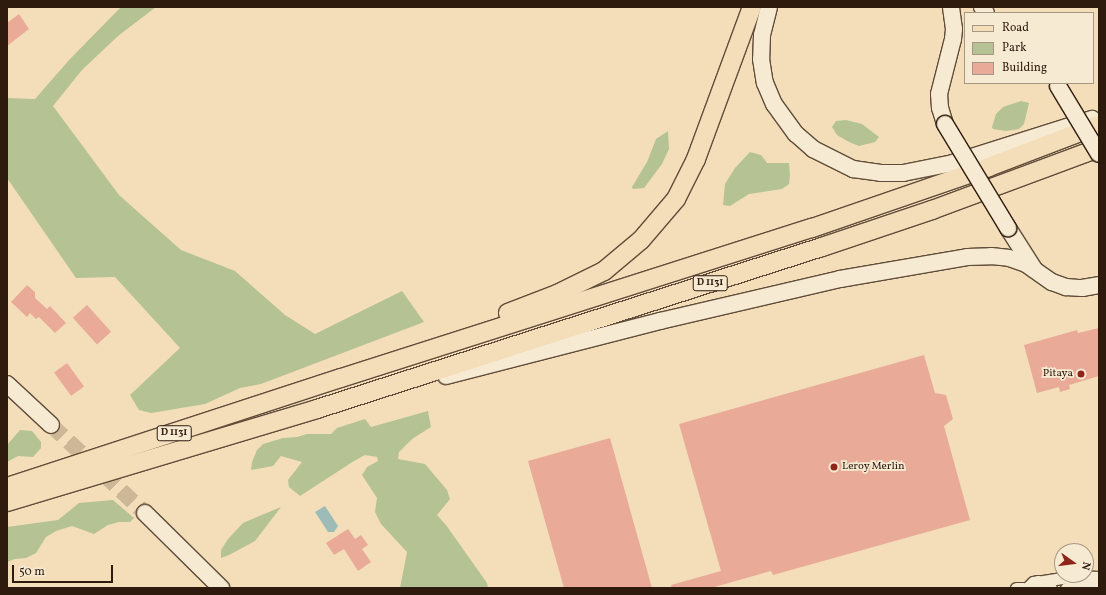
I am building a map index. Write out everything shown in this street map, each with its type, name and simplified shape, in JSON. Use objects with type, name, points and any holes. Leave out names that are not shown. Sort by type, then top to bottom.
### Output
[{"type":"main road","points":[[341,378],[558,294],[604,270],[641,240],[676,199],[696,159],[752,7]]},
{"type":"main road","points":[[769,7],[762,35],[761,59],[765,83],[774,104],[796,134],[813,149],[853,169],[881,173],[903,173],[953,163],[1099,117]]},
{"type":"main road","points":[[951,7],[954,30],[953,39],[939,94],[940,108],[945,124],[1034,269]]},
{"type":"main road","points":[[1057,84],[1099,154]]},
{"type":"main road","name":"D 1131","points":[[7,487],[341,378],[812,228],[989,167],[1099,125]]},
{"type":"main road","name":"D 1131","points":[[7,502],[317,408],[822,247],[932,210],[1099,148]]},
{"type":"main road","points":[[317,408],[660,321],[840,279],[967,257],[991,256],[1009,258],[1034,269],[1052,282],[1066,287],[1082,288],[1099,285]]},
{"type":"main road","points":[[7,384],[51,425]]},
{"type":"main road","points":[[145,513],[222,588]]},
{"type":"street","points":[[1027,588],[1033,582],[1046,585],[1073,576],[1099,577]]},
{"type":"street","points":[[1066,588],[1082,584],[1099,585]]},
{"type":"street","points":[[1016,588],[1023,588]]},
{"type":"green space","points":[[121,7],[156,7],[118,36],[82,70],[53,106],[119,195],[181,250],[235,271],[285,315],[315,334],[402,291],[424,322],[261,384],[240,388],[205,404],[151,413],[139,410],[130,395],[180,348],[115,277],[76,278],[7,178],[7,98],[35,99],[70,59]]},
{"type":"green space","points":[[1021,101],[1029,103],[1024,124],[1019,129],[1006,131],[993,129],[992,127],[996,114],[1003,107]]},
{"type":"green space","points":[[846,120],[862,124],[879,137],[875,142],[859,146],[849,142],[837,135],[832,127],[836,121]]},
{"type":"green space","points":[[668,131],[669,149],[662,164],[644,188],[633,189],[632,187],[647,162],[656,139]]},
{"type":"green space","points":[[750,152],[761,155],[767,163],[789,163],[789,184],[782,189],[749,194],[730,206],[723,205],[725,184],[735,168]]},
{"type":"green space","points":[[428,411],[431,427],[412,439],[399,452],[398,459],[425,464],[447,490],[450,499],[437,515],[446,525],[487,583],[488,588],[400,588],[407,552],[381,524],[375,512],[377,498],[362,475],[367,467],[378,461],[377,457],[365,455],[300,496],[289,487],[288,480],[302,462],[281,456],[273,466],[251,470],[252,462],[257,450],[263,444],[283,438],[297,437],[307,434],[331,434],[337,428],[365,419],[371,427]]},
{"type":"green space","points":[[20,430],[32,431],[41,442],[41,448],[33,457],[18,456],[7,462],[7,445]]},
{"type":"green space","points":[[113,500],[134,518],[130,522],[119,522],[108,525],[94,534],[72,526],[56,531],[46,537],[36,553],[26,558],[15,559],[7,562],[7,527],[58,520],[79,503]]},
{"type":"green space","points":[[281,507],[255,541],[221,558],[221,550],[228,539],[243,523]]},
{"type":"water","points":[[325,506],[338,526],[334,532],[328,532],[315,512]]},
{"type":"building","points":[[19,14],[29,29],[7,46],[7,23]]},
{"type":"building","points":[[27,285],[35,292],[35,298],[47,309],[50,306],[66,323],[55,333],[39,317],[36,319],[30,313],[27,317],[11,302]]},
{"type":"building","points":[[87,305],[111,332],[97,344],[73,318]]},
{"type":"building","points":[[1099,328],[1099,376],[1069,385],[1070,389],[1060,392],[1059,387],[1037,393],[1024,345],[1077,330],[1078,333]]},
{"type":"building","points":[[924,355],[935,393],[946,395],[953,419],[944,426],[970,520],[773,575],[771,571],[711,588],[672,588],[671,585],[721,571],[679,424]]},
{"type":"building","points":[[67,363],[84,386],[71,396],[54,372]]},
{"type":"building","points":[[610,438],[652,588],[564,588],[528,461]]},
{"type":"building","points":[[348,529],[355,539],[361,535],[368,545],[362,549],[371,562],[358,571],[344,549],[334,555],[326,543]]},
{"type":"tunnel","points":[[51,425],[145,513]]},
{"type":"place","name":"Pitaya","points":[[1081,374]]},
{"type":"place","name":"Leroy Merlin","points":[[834,467]]}]
